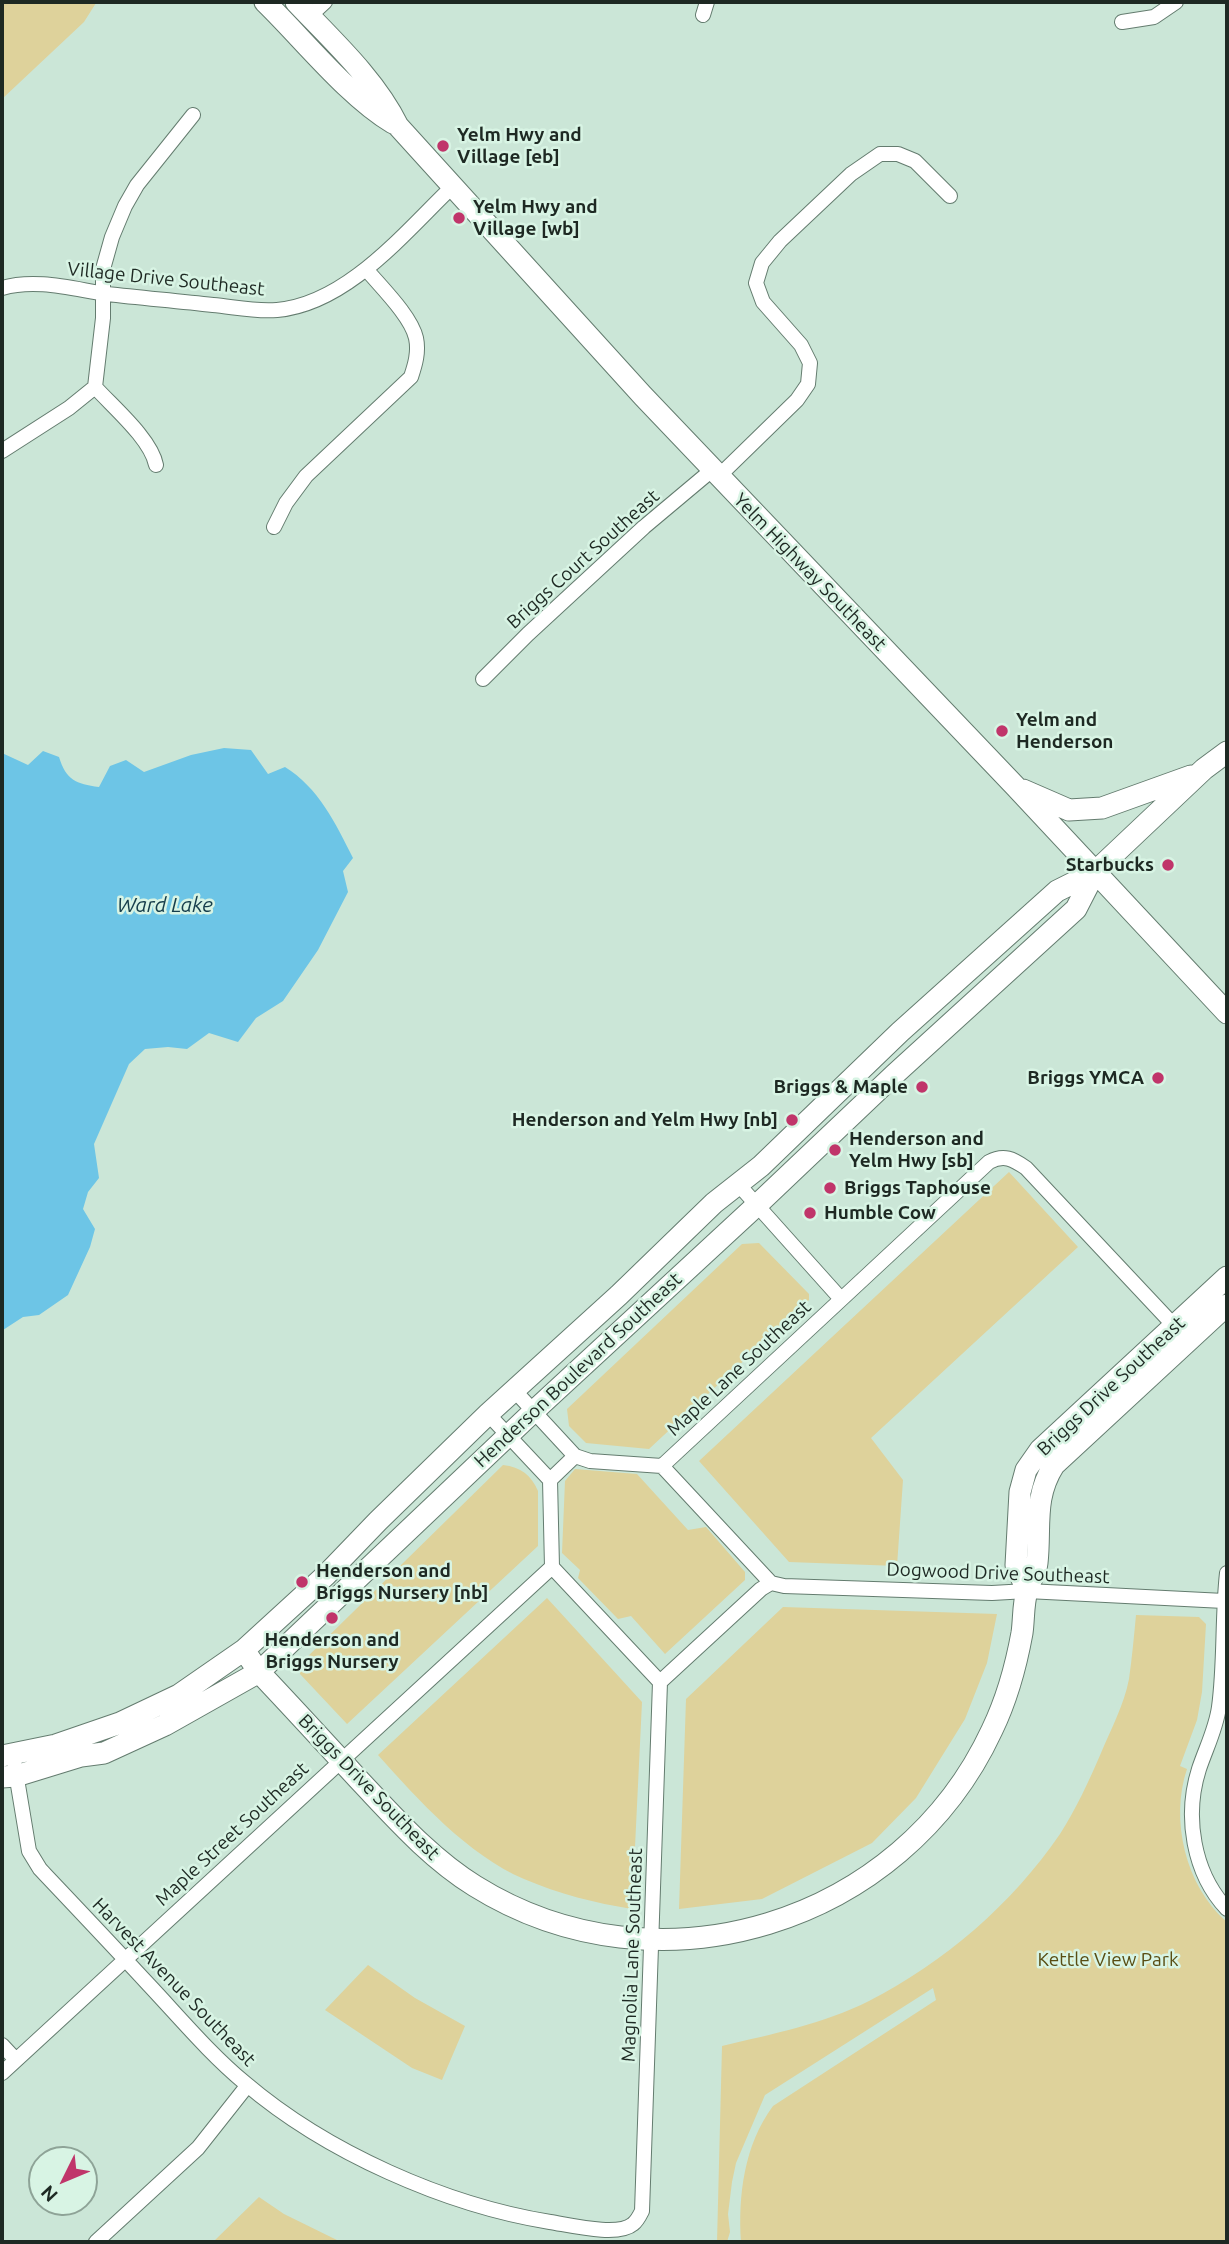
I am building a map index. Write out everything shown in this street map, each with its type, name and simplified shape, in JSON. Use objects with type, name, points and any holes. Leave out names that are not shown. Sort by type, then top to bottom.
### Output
[{"type":"main road","name":"Yelm Highway Southeast","points":[[265,2],[356,95],[379,115],[398,126]]},
{"type":"main road","name":"Yelm Highway Southeast","points":[[311,7],[388,105],[398,126],[452,187],[715,473],[1015,786],[1227,1013]]},
{"type":"main road","name":"Henderson Boulevard Southeast","points":[[8,1766],[140,1714],[179,1695],[244,1650],[326,1575],[488,1414],[619,1295],[714,1203],[761,1166],[900,1032],[1057,891],[1095,872],[1200,773],[1227,752]]},
{"type":"main road","points":[[1015,786],[1069,810],[1104,807],[1200,773]]},
{"type":"main road","name":"Henderson Boulevard Southeast","points":[[8,1766],[104,1752],[165,1725],[259,1672],[534,1411],[1076,909],[1095,872]]},
{"type":"main road","name":"Briggs Drive Southeast","points":[[244,1650],[259,1672],[428,1851],[476,1887],[549,1920],[604,1934],[650,1938],[713,1936],[778,1922],[819,1905],[884,1866],[911,1842],[965,1780],[992,1731],[1012,1677],[1027,1591],[1037,1567],[1039,1504],[1043,1481],[1054,1465],[1181,1333],[1227,1277]]},
{"type":"main road","name":"Briggs Drive Southeast","points":[[1181,1333],[1227,1305]]},
{"type":"street","points":[[1122,22],[1154,17],[1175,2]]},
{"type":"street","points":[[2,451],[69,408],[95,387],[103,269],[125,206],[137,185],[193,115]]},
{"type":"street","name":"Briggs Court Southeast","points":[[483,679],[635,536],[715,473],[797,400],[808,384],[810,363],[801,345],[763,302],[756,283],[762,262],[780,241],[851,174],[880,155],[898,154],[915,161],[950,196]]},
{"type":"street","name":"Village Drive Southeast","points":[[2,288],[13,284],[46,285],[277,310],[326,296],[366,269],[452,187]]},
{"type":"street","points":[[274,527],[286,503],[306,476],[411,377],[417,359],[416,338],[409,323],[366,269]]},
{"type":"street","points":[[95,387],[137,432],[154,455],[156,465]]},
{"type":"street","name":"Maple Lane Southeast","points":[[662,1466],[989,1162],[1005,1157],[1014,1159],[1026,1168],[1181,1333]]},
{"type":"street","name":"Maple Lane Southeast","points":[[738,1184],[841,1299]]},
{"type":"street","points":[[488,1414],[550,1480],[552,1567],[660,1682],[761,1589],[771,1583],[662,1466],[590,1461],[575,1456],[514,1390]]},
{"type":"street","points":[[550,1480],[575,1456]]},
{"type":"street","name":"Maple Street Southeast","points":[[2,2073],[552,1567]]},
{"type":"street","points":[[1227,1573],[1219,1707],[1199,1768],[1192,1804],[1193,1834],[1205,1880],[1227,1909]]},
{"type":"street","name":"Dogwood Drive Southeast","points":[[771,1583],[784,1586],[992,1593],[1027,1591],[1224,1601]]},
{"type":"street","name":"Magnolia Lane Southeast","points":[[632,2225],[642,2211],[660,1682]]},
{"type":"street","name":"Harvest Avenue Southeast","points":[[8,1766],[29,1851],[40,1869],[200,2040],[247,2086],[355,2156],[413,2183],[472,2203],[530,2218],[617,2230],[632,2225]]},
{"type":"street","points":[[2,2045],[16,2060]]},
{"type":"street","points":[[96,2242],[198,2148],[247,2086]]},
{"type":"green space","points":[[2,2],[96,3],[84,22],[2,99]]},
{"type":"green space","points":[[1009,1172],[1078,1247],[871,1438],[903,1480],[897,1566],[789,1562],[699,1461]]},
{"type":"green space","points":[[759,1243],[809,1294],[809,1300],[649,1449],[586,1443],[569,1426],[567,1409],[742,1244]]},
{"type":"green space","points":[[503,1465],[525,1473],[538,1491],[538,1546],[347,1724],[300,1674],[300,1664]]},
{"type":"green space","points":[[575,1469],[637,1474],[688,1530],[706,1527],[745,1572],[745,1580],[665,1654],[631,1616],[618,1619],[578,1578],[580,1570],[562,1553],[565,1481]]},
{"type":"green space","points":[[547,1598],[642,1702],[632,1909],[564,1894],[503,1869],[445,1825],[378,1755]]},
{"type":"green space","points":[[783,1607],[997,1614],[987,1663],[965,1719],[916,1798],[872,1843],[762,1899],[679,1909],[686,1699]]},
{"type":"green space","name":"Kettle View Park","points":[[1136,1615],[1199,1617],[1206,1624],[1202,1692],[1197,1720],[1180,1766],[1187,1769],[1180,1809],[1181,1830],[1191,1871],[1213,1907],[1227,1922],[1227,2242],[741,2242],[742,2189],[749,2154],[763,2121],[773,2106],[936,2000],[933,1988],[765,2095],[736,2163],[728,2214],[730,2232],[727,2242],[717,2242],[722,2046],[815,2022],[869,2001],[924,1968],[999,1907],[1021,1884],[1060,1834],[1087,1784],[1127,1689]]},
{"type":"green space","points":[[368,1965],[415,1998],[465,2026],[442,2080],[412,2068],[325,2010]]},
{"type":"green space","points":[[259,2197],[284,2214],[341,2242],[213,2242]]},
{"type":"water","name":"Ward Lake","points":[[224,748],[251,750],[268,774],[285,767],[297,775],[317,796],[353,858],[343,871],[348,892],[318,950],[283,1001],[256,1018],[238,1042],[209,1033],[187,1049],[145,1049],[129,1064],[94,1144],[99,1178],[88,1192],[83,1209],[95,1229],[90,1247],[68,1295],[39,1315],[23,1317],[3,1330],[2,1343],[2,753],[28,765],[43,751],[59,757],[65,771],[73,780],[99,787],[110,766],[126,760],[144,772],[191,755]]},
{"type":"place","name":"Yelm Hwy and Village [eb]","points":[[443,146]]},
{"type":"place","name":"Yelm Hwy and Village [wb]","points":[[459,218]]},
{"type":"place","name":"Yelm and Henderson","points":[[1002,731]]},
{"type":"place","name":"Starbucks","points":[[1168,865]]},
{"type":"place","name":"Briggs YMCA","points":[[1158,1078]]},
{"type":"place","name":"Briggs & Maple","points":[[922,1087]]},
{"type":"place","name":"Henderson and Yelm Hwy [nb]","points":[[792,1120]]},
{"type":"place","name":"Henderson and Yelm Hwy [sb]","points":[[835,1150]]},
{"type":"place","name":"Briggs Taphouse","points":[[830,1188]]},
{"type":"place","name":"Humble Cow","points":[[810,1213]]},
{"type":"place","name":"Henderson and Briggs Nursery [nb]","points":[[302,1582]]},
{"type":"place","name":"Henderson and Briggs Nursery","points":[[332,1618]]}]
